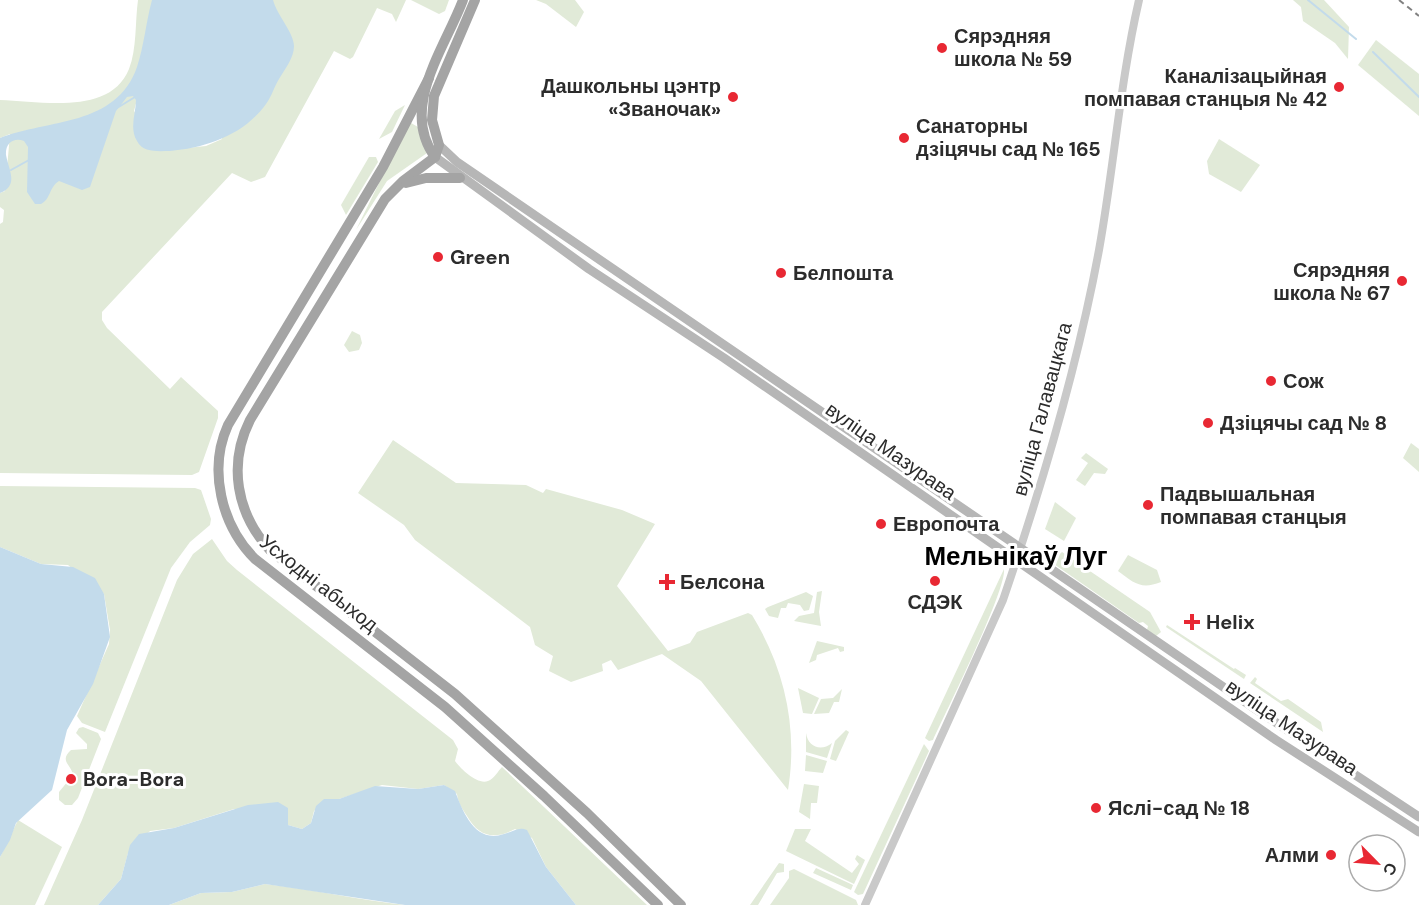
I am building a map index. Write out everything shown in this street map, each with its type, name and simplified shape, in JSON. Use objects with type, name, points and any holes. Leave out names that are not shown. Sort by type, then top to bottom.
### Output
[{"type":"main road","points":[[435,158],[425,140],[422,120],[429,78],[463,0]]},
{"type":"main road","points":[[435,158],[440,144],[432,120],[434,96],[475,0]]},
{"type":"main road","name":"Усходні абыход","points":[[429,78],[383,167],[224,434],[218,473],[232,527],[255,559],[445,707],[544,796],[657,905]]},
{"type":"main road","name":"вуліца Мазурава","points":[[440,144],[457,162],[1314,749],[1419,817]]},
{"type":"main road","name":"Усходні абыход","points":[[435,158],[395,188],[378,208],[242,435],[238,448],[237,478],[249,521],[270,550],[455,694],[587,813],[681,905]]},
{"type":"main road","name":"вуліца Мазурава","points":[[435,158],[589,269],[724,358],[1305,759],[1419,832]]},
{"type":"main road","points":[[395,188],[426,178],[460,178]]},
{"type":"main road","points":[[499,204],[506,194]]},
{"type":"main road","points":[[339,242],[353,249]]},
{"type":"main road","points":[[1305,759],[1314,749]]},
{"type":"street","name":"вуліца Галавацкага","points":[[865,905],[1003,600],[1017,560],[1058,424],[1098,253],[1126,59],[1140,0]]},
{"type":"green space","points":[[138,0],[181,0],[140,88],[134,111],[158,151],[206,146],[222,139],[226,0],[406,0],[396,22],[392,14],[377,8],[353,57],[350,59],[334,51],[265,177],[251,182],[232,173],[102,312],[102,320],[107,328],[170,389],[181,377],[218,411],[218,418],[199,472],[192,475],[0,473],[0,224],[3,222],[4,210],[0,207],[0,193],[5,191],[10,134],[0,138],[0,100],[73,103],[107,94],[120,84],[132,61]]},
{"type":"green space","points":[[411,0],[449,0],[445,11],[439,14]]},
{"type":"green space","points":[[536,0],[575,0],[584,12],[576,27],[546,4]]},
{"type":"green space","points":[[1293,0],[1324,0],[1349,27],[1348,59],[1335,43],[1303,21],[1301,7]]},
{"type":"green space","points":[[1376,40],[1419,74],[1419,116],[1358,65]]},
{"type":"green space","points":[[405,105],[392,132],[379,139],[395,111]]},
{"type":"green space","points":[[411,123],[418,127],[427,153],[387,181],[356,230],[406,128]]},
{"type":"green space","points":[[1219,139],[1260,165],[1241,192],[1209,174],[1207,161]]},
{"type":"green space","points":[[369,157],[376,157],[378,162],[346,215],[341,205]]},
{"type":"green space","points":[[352,331],[360,335],[362,343],[359,350],[349,352],[344,345]]},
{"type":"green space","points":[[393,440],[456,483],[526,485],[543,493],[546,489],[622,510],[655,524],[617,586],[668,651],[690,643],[697,632],[748,613],[752,615],[773,656],[786,700],[791,744],[788,790],[701,681],[662,654],[618,670],[611,660],[602,664],[603,671],[571,682],[549,671],[553,656],[535,645],[530,627],[415,540],[404,525],[358,493]]},
{"type":"green space","points":[[1411,443],[1419,449],[1419,472],[1403,458]]},
{"type":"green space","points":[[1086,453],[1108,469],[1105,474],[1094,473],[1085,486],[1076,480],[1088,463],[1081,458]]},
{"type":"green space","points":[[0,486],[195,488],[201,490],[211,519],[210,525],[190,542],[171,568],[105,732],[82,723],[77,716],[109,644],[110,630],[104,594],[68,565],[41,564],[0,547]]},
{"type":"green space","points":[[1055,502],[1076,518],[1064,541],[1045,529]]},
{"type":"green space","points":[[212,539],[227,561],[237,570],[453,740],[458,749],[455,761],[465,772],[474,779],[484,782],[492,779],[502,767],[647,905],[576,905],[546,867],[532,838],[515,829],[500,835],[482,832],[467,816],[459,803],[457,794],[444,785],[418,789],[382,785],[339,799],[329,799],[314,811],[311,823],[302,829],[288,825],[288,811],[234,809],[174,828],[150,831],[128,853],[121,879],[98,905],[44,905],[82,820],[177,580],[193,554]]},
{"type":"green space","points":[[1062,552],[1150,612],[1161,632],[1156,636],[1147,630],[1148,626],[1143,622],[1139,623],[1051,562]]},
{"type":"green space","points":[[1128,555],[1157,570],[1161,582],[1148,585],[1138,584],[1118,571]]},
{"type":"green space","points":[[1004,569],[996,600],[986,625],[933,740],[929,741],[925,738]]},
{"type":"green space","points":[[822,591],[819,612],[821,626],[794,621],[799,616],[814,613],[817,592]]},
{"type":"green space","points":[[806,592],[813,596],[809,610],[804,611],[800,605],[788,603],[786,608],[781,608],[778,618],[769,616],[765,609],[768,607]]},
{"type":"green space","points":[[1167,625],[1246,675],[1244,679],[1166,627]]},
{"type":"green space","points":[[817,641],[844,647],[844,651],[840,652],[838,648],[817,655],[816,660],[809,663]]},
{"type":"green space","points":[[1255,677],[1257,679],[1255,683],[1281,701],[1288,699],[1321,722],[1323,732],[1250,683]]},
{"type":"green space","points":[[798,688],[819,698],[812,714],[803,713]]},
{"type":"green space","points":[[842,689],[839,702],[834,702],[829,713],[814,714],[821,699],[833,698]]},
{"type":"green space","points":[[83,727],[98,733],[101,739],[78,798],[72,805],[65,805],[59,800],[59,792],[73,775],[66,757],[71,750],[87,749],[87,744],[76,733],[79,728]]},
{"type":"green space","points":[[846,730],[849,732],[836,761],[830,759],[835,741]]},
{"type":"green space","points":[[806,733],[809,742],[816,747],[828,746],[832,743],[827,758],[806,752]]},
{"type":"green space","points":[[924,744],[929,751],[863,894],[858,895],[854,892]]},
{"type":"green space","points":[[806,755],[827,761],[823,773],[805,771]]},
{"type":"green space","points":[[804,784],[819,786],[817,803],[811,803],[810,819],[799,812]]},
{"type":"green space","points":[[18,820],[62,847],[35,905],[0,905],[0,857]]},
{"type":"green space","points":[[795,829],[811,829],[805,841],[852,873],[859,864],[855,859],[857,855],[865,860],[854,884],[786,851]]},
{"type":"green space","points":[[779,863],[784,864],[784,872],[777,873],[758,905],[750,905]]},
{"type":"green space","points":[[816,868],[853,885],[851,890],[813,873]]},
{"type":"green space","points":[[794,869],[856,900],[858,905],[770,905],[789,878],[789,871]]},
{"type":"green space","points":[[265,884],[405,905],[169,905],[201,893],[232,892]]},
{"type":"water","points":[[152,0],[273,0],[291,35],[294,50],[266,104],[247,124],[223,138],[197,147],[156,151],[143,148],[137,141],[133,126],[136,100],[133,96],[127,97],[116,111],[90,187],[82,190],[59,181],[53,186],[44,202],[35,204],[27,192],[28,147],[24,141],[17,140],[11,142],[7,147],[6,155],[11,182],[6,190],[0,193],[0,138],[79,118],[113,101],[127,86],[137,67]]},
{"type":"water","points":[[0,547],[41,564],[73,567],[95,578],[104,594],[110,637],[93,684],[67,730],[52,790],[16,823],[10,840],[0,857]]},
{"type":"water","points":[[444,785],[455,791],[466,816],[478,830],[485,834],[494,836],[518,829],[527,830],[546,867],[576,905],[405,905],[265,884],[232,892],[201,893],[169,905],[98,905],[121,879],[130,845],[139,834],[174,828],[248,805],[278,802],[288,808],[288,825],[302,829],[311,823],[316,806],[324,799],[339,799],[375,786],[418,789]]},
{"type":"waterway","points":[[1308,0],[1356,39]]},
{"type":"waterway","points":[[1373,52],[1419,97]]},
{"type":"waterway","points":[[117,108],[135,97]]},
{"type":"waterway","points":[[11,170],[29,160]]},
{"type":"railway","points":[[1399,0],[1419,16]]},
{"type":"place","name":"Сярэдняя школа № 59","points":[[942,48]]},
{"type":"place","name":"Каналізацыйная помпавая станцыя № 42","points":[[1339,87]]},
{"type":"place","name":"Дашкольны цэнтр «Званочак»","points":[[733,97]]},
{"type":"place","name":"Санаторны дзіцячы сад № 165","points":[[904,138]]},
{"type":"place","name":"Green","points":[[438,257]]},
{"type":"place","name":"Белпошта","points":[[781,273]]},
{"type":"place","name":"Сярэдняя школа № 67","points":[[1402,281]]},
{"type":"place","name":"Сож","points":[[1271,381]]},
{"type":"place","name":"Дзіцячы сад № 8","points":[[1208,423]]},
{"type":"place","name":"Падвышальная помпавая станцыя","points":[[1148,505]]},
{"type":"place","name":"Европочта","points":[[881,524]]},
{"type":"place","name":"СДЭК","points":[[935,581]]},
{"type":"place","name":"Белсона","points":[[667,582]]},
{"type":"place","name":"Helix","points":[[1192,622]]},
{"type":"place","name":"Bora-Bora","points":[[71,779]]},
{"type":"place","name":"Яслі-сад № 18","points":[[1096,808]]},
{"type":"place","name":"Алми","points":[[1331,855]]},
{"type":"district","name":"Мельнікаў Луг","points":[[1016,556]]}]
